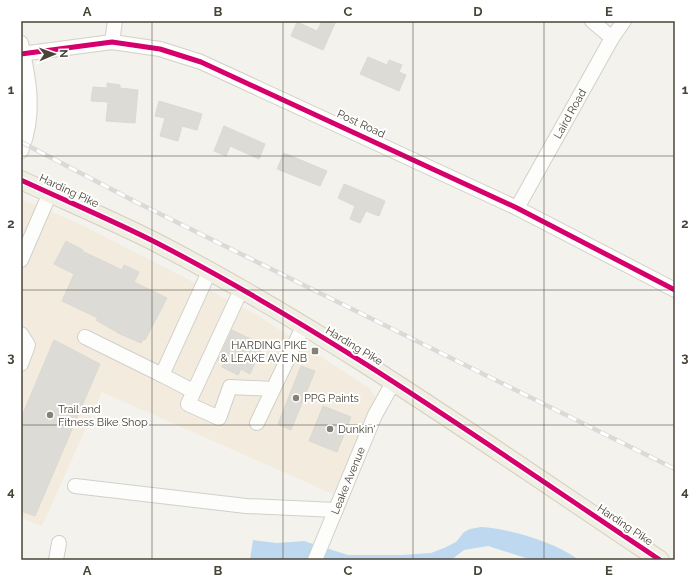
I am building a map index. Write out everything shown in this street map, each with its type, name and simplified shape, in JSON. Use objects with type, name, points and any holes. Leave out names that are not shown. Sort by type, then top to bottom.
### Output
[{"type":"main road","name":"Harding Pike","points":[[21,180],[156,243],[241,290],[394,381],[660,560]]},
{"type":"street","points":[[112,42],[116,21]]},
{"type":"street","points":[[592,21],[612,38]]},
{"type":"street","name":"Laird Road","points":[[517,208],[612,38],[624,21]]},
{"type":"street","name":"Post Road","points":[[22,50],[112,42],[160,49],[201,62],[517,208],[675,290]]},
{"type":"street","points":[[21,151],[29,124],[31,101],[29,79],[22,50]]},
{"type":"street","points":[[21,260],[50,194]]},
{"type":"street","points":[[162,374],[209,272]]},
{"type":"street","points":[[241,290],[188,404],[219,418],[230,387],[274,389]]},
{"type":"street","points":[[257,423],[303,327]]},
{"type":"street","points":[[21,334],[28,345],[21,364]]},
{"type":"street","points":[[85,337],[162,374],[193,391]]},
{"type":"street","name":"Leake Avenue","points":[[315,560],[375,415],[394,381]]},
{"type":"street","points":[[76,486],[246,506],[336,510]]},
{"type":"street","points":[[56,560],[59,543]]},
{"type":"shaded area","points":[[21,199],[80,224],[257,315],[369,388],[377,399],[333,494],[102,392],[42,526],[21,518]]},
{"type":"water","points":[[481,527],[506,530],[545,542],[569,553],[579,560],[532,560],[488,546],[464,550],[451,560],[250,560],[253,540],[277,543],[304,541],[348,555],[402,555],[431,553],[456,542],[464,532]]},
{"type":"building","points":[[322,21],[336,21],[323,50],[291,36],[297,22],[317,31]]},
{"type":"building","points":[[368,57],[387,65],[389,60],[402,65],[399,72],[406,75],[399,91],[360,74]]},
{"type":"building","points":[[107,83],[120,85],[120,88],[138,90],[135,123],[106,121],[108,102],[91,101],[93,87],[107,88]]},
{"type":"building","points":[[159,101],[202,114],[197,130],[182,126],[178,141],[160,136],[165,118],[155,116]]},
{"type":"building","points":[[224,126],[265,144],[259,159],[230,146],[226,156],[214,151]]},
{"type":"building","points":[[284,153],[327,171],[320,186],[277,169]]},
{"type":"building","points":[[344,184],[385,201],[379,216],[366,211],[360,223],[350,219],[355,206],[338,198]]},
{"type":"building","points":[[66,241],[83,250],[82,251],[122,270],[124,265],[139,272],[134,282],[167,298],[145,340],[143,339],[141,343],[120,334],[96,320],[98,318],[62,301],[74,274],[54,264]]},
{"type":"building","points":[[232,330],[263,345],[250,374],[241,369],[238,375],[222,367],[224,363],[218,360]]},
{"type":"building","points":[[54,340],[100,364],[35,516],[21,511],[21,418]]},
{"type":"building","name":"PPG Paints","points":[[301,366],[315,371],[291,430],[278,424]]},
{"type":"building","name":"Dunkin'","points":[[323,406],[351,417],[337,452],[309,441]]},
{"type":"railway","points":[[21,142],[134,201],[675,469]]},
{"type":"cycle path","points":[[21,54],[112,42],[160,49],[201,62],[517,208],[675,290]]},
{"type":"cycle path","points":[[21,180],[106,218],[157,243],[287,315],[413,394],[660,560]]},
{"type":"place","name":"HARDING PIKE & LEAKE AVE NB","points":[[315,351]]},
{"type":"place","name":"PPG Paints","points":[[296,398]]},
{"type":"place","name":"Trail and Fitness Bike Shop","points":[[50,415]]},
{"type":"place","name":"Dunkin'","points":[[330,429]]}]
